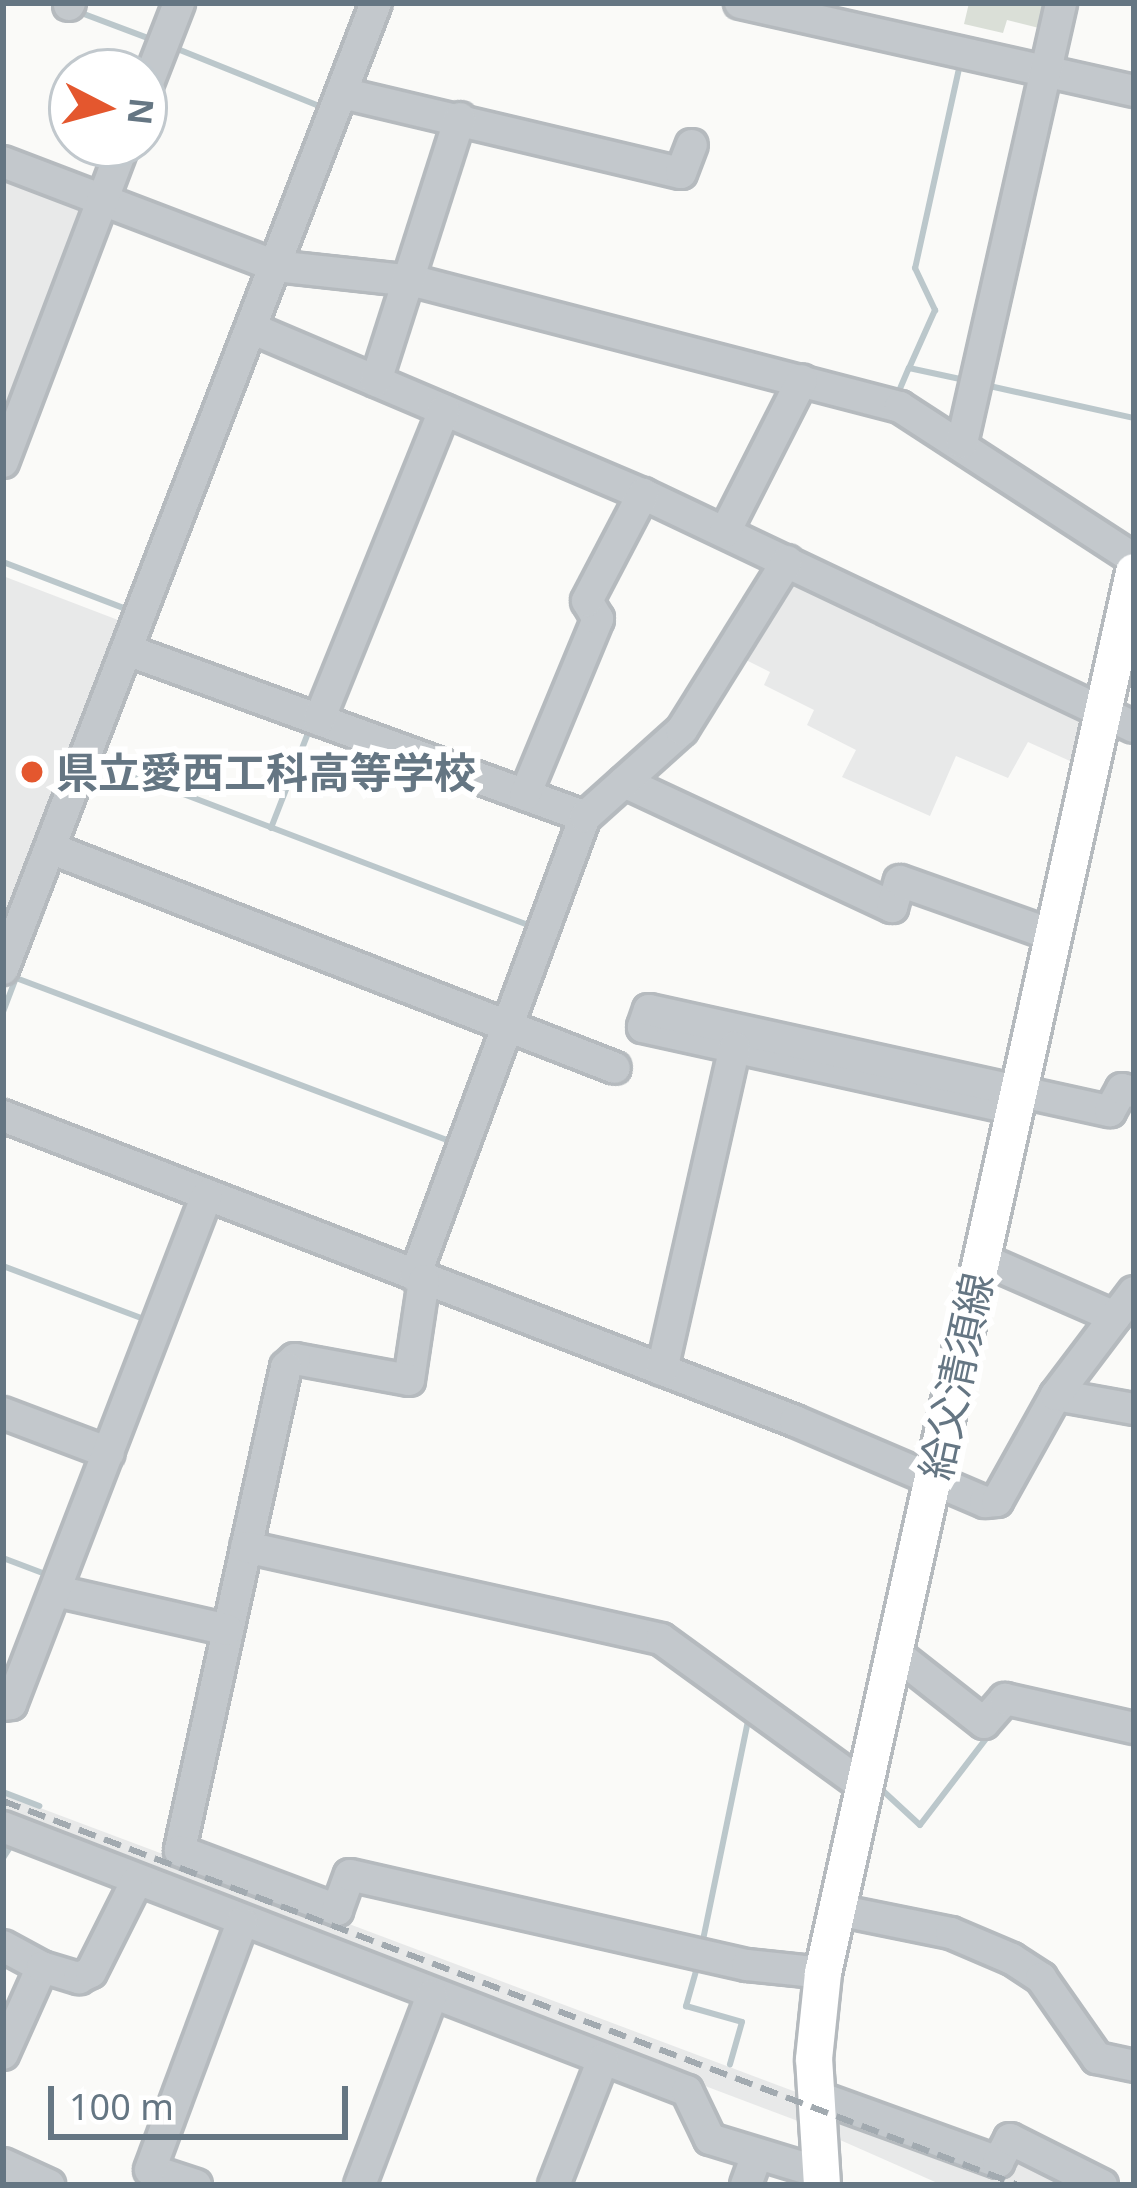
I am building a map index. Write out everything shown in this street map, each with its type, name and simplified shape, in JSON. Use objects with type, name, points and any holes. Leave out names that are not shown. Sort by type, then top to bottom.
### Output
[{"type":"main road","name":"給父清須線","points":[[822,2179],[816,2096],[823,1972],[1054,936],[1120,719],[1134,572]]},
{"type":"street","points":[[162,48],[179,3]]},
{"type":"street","points":[[3,970],[376,3]]},
{"type":"street","points":[[740,3],[838,14],[1134,91]]},
{"type":"street","points":[[962,443],[1061,3]]},
{"type":"street","points":[[342,93],[681,172],[692,145]]},
{"type":"street","points":[[376,381],[414,281],[460,118]]},
{"type":"street","points":[[3,162],[275,266],[414,281],[909,411],[1134,559]]},
{"type":"street","points":[[3,462],[115,168]]},
{"type":"street","points":[[251,328],[643,494],[1120,719]]},
{"type":"street","points":[[724,532],[802,380]]},
{"type":"street","points":[[319,720],[444,410]]},
{"type":"street","points":[[525,795],[598,620],[587,601],[643,494]]},
{"type":"street","points":[[787,562],[682,730],[586,817],[419,1278],[409,1380],[295,1359],[286,1367],[180,1851],[338,1910],[350,1875],[747,1965],[823,1972]]},
{"type":"street","points":[[127,650],[586,817]]},
{"type":"street","points":[[624,782],[892,907],[900,881],[1054,936]]},
{"type":"street","points":[[50,848],[615,1068]]},
{"type":"street","points":[[1017,1100],[649,1010],[644,1027],[1017,1100],[1110,1111],[1122,1089],[1134,1092]]},
{"type":"street","points":[[662,1370],[735,1047]]},
{"type":"street","points":[[3,1116],[662,1370],[933,1482],[997,1501],[1056,1395],[1125,1304],[982,1259]]},
{"type":"street","points":[[3,1705],[10,1705],[56,1591],[207,1195]]},
{"type":"street","points":[[1056,1395],[1134,1409]]},
{"type":"street","points":[[3,1413],[109,1453]]},
{"type":"street","points":[[248,1538],[602,1611],[600,1625],[662,1639],[865,1786]]},
{"type":"street","points":[[56,1591],[227,1630]]},
{"type":"street","points":[[895,1653],[984,1723],[1005,1699],[1134,1728]]},
{"type":"street","points":[[991,1716],[1134,1747]]},
{"type":"street","points":[[3,1827],[687,2091],[710,2139],[822,2179]]},
{"type":"street","points":[[3,1946],[42,1967],[79,1978],[91,1972],[136,1882]]},
{"type":"street","points":[[837,1910],[951,1933],[1012,1959],[1041,1978],[1097,2058],[1134,2066]]},
{"type":"street","points":[[186,2184],[150,2170],[242,1923]]},
{"type":"street","points":[[4,2050],[42,1967]]},
{"type":"street","points":[[360,2185],[432,1995]]},
{"type":"street","points":[[554,2185],[603,2059]]},
{"type":"street","points":[[816,2096],[998,2162],[1010,2139],[1102,2185]]},
{"type":"street","points":[[746,2185],[757,2154]]},
{"type":"street","points":[[3,2164],[49,2185]]},
{"type":"shaded area","points":[[969,3],[1053,3],[1047,30],[1007,20],[1003,33],[964,24]]},
{"type":"shaded area","points":[[3,172],[87,204],[3,444]]},
{"type":"shaded area","points":[[788,568],[1084,709],[1081,766],[1028,742],[1008,778],[956,756],[930,816],[842,777],[856,750],[807,725],[814,710],[764,685],[770,672],[740,657]]},
{"type":"shaded area","name":"県立愛西工科高等学校","points":[[3,576],[118,620],[3,924]]},
{"type":"shaded area","points":[[3,1794],[804,2095],[806,2124],[3,1821]]},
{"type":"shaded area","points":[[829,2104],[1020,2156],[1082,2185],[942,2185],[831,2136]]},
{"type":"waterway","points":[[76,11],[153,40]]},
{"type":"waterway","points":[[175,48],[322,107]]},
{"type":"waterway","points":[[960,64],[915,268],[935,310],[909,368],[965,380]]},
{"type":"waterway","points":[[899,391],[909,368]]},
{"type":"waterway","points":[[985,385],[1134,418]]},
{"type":"waterway","points":[[3,562],[129,610]]},
{"type":"waterway","points":[[271,828],[310,728]]},
{"type":"waterway","points":[[99,762],[533,927]]},
{"type":"waterway","points":[[68,843],[91,783]]},
{"type":"waterway","points":[[37,925],[59,866]]},
{"type":"waterway","points":[[3,1012],[25,954]]},
{"type":"waterway","points":[[16,978],[452,1142]]},
{"type":"waterway","points":[[3,1266],[147,1320]]},
{"type":"waterway","points":[[795,1405],[838,1423]]},
{"type":"waterway","points":[[3,1558],[48,1575]]},
{"type":"waterway","points":[[703,1940],[748,1721]]},
{"type":"waterway","points":[[881,1789],[920,1825],[991,1732]]},
{"type":"waterway","points":[[3,1792],[39,1806]]},
{"type":"waterway","points":[[3,1858],[14,1841]]},
{"type":"waterway","points":[[698,1964],[686,2006],[742,2022],[730,2064]]},
{"type":"railway","points":[[3,1801],[1018,2185]]},
{"type":"place","name":"県立愛西工科高等学校","points":[[32,772]]}]
